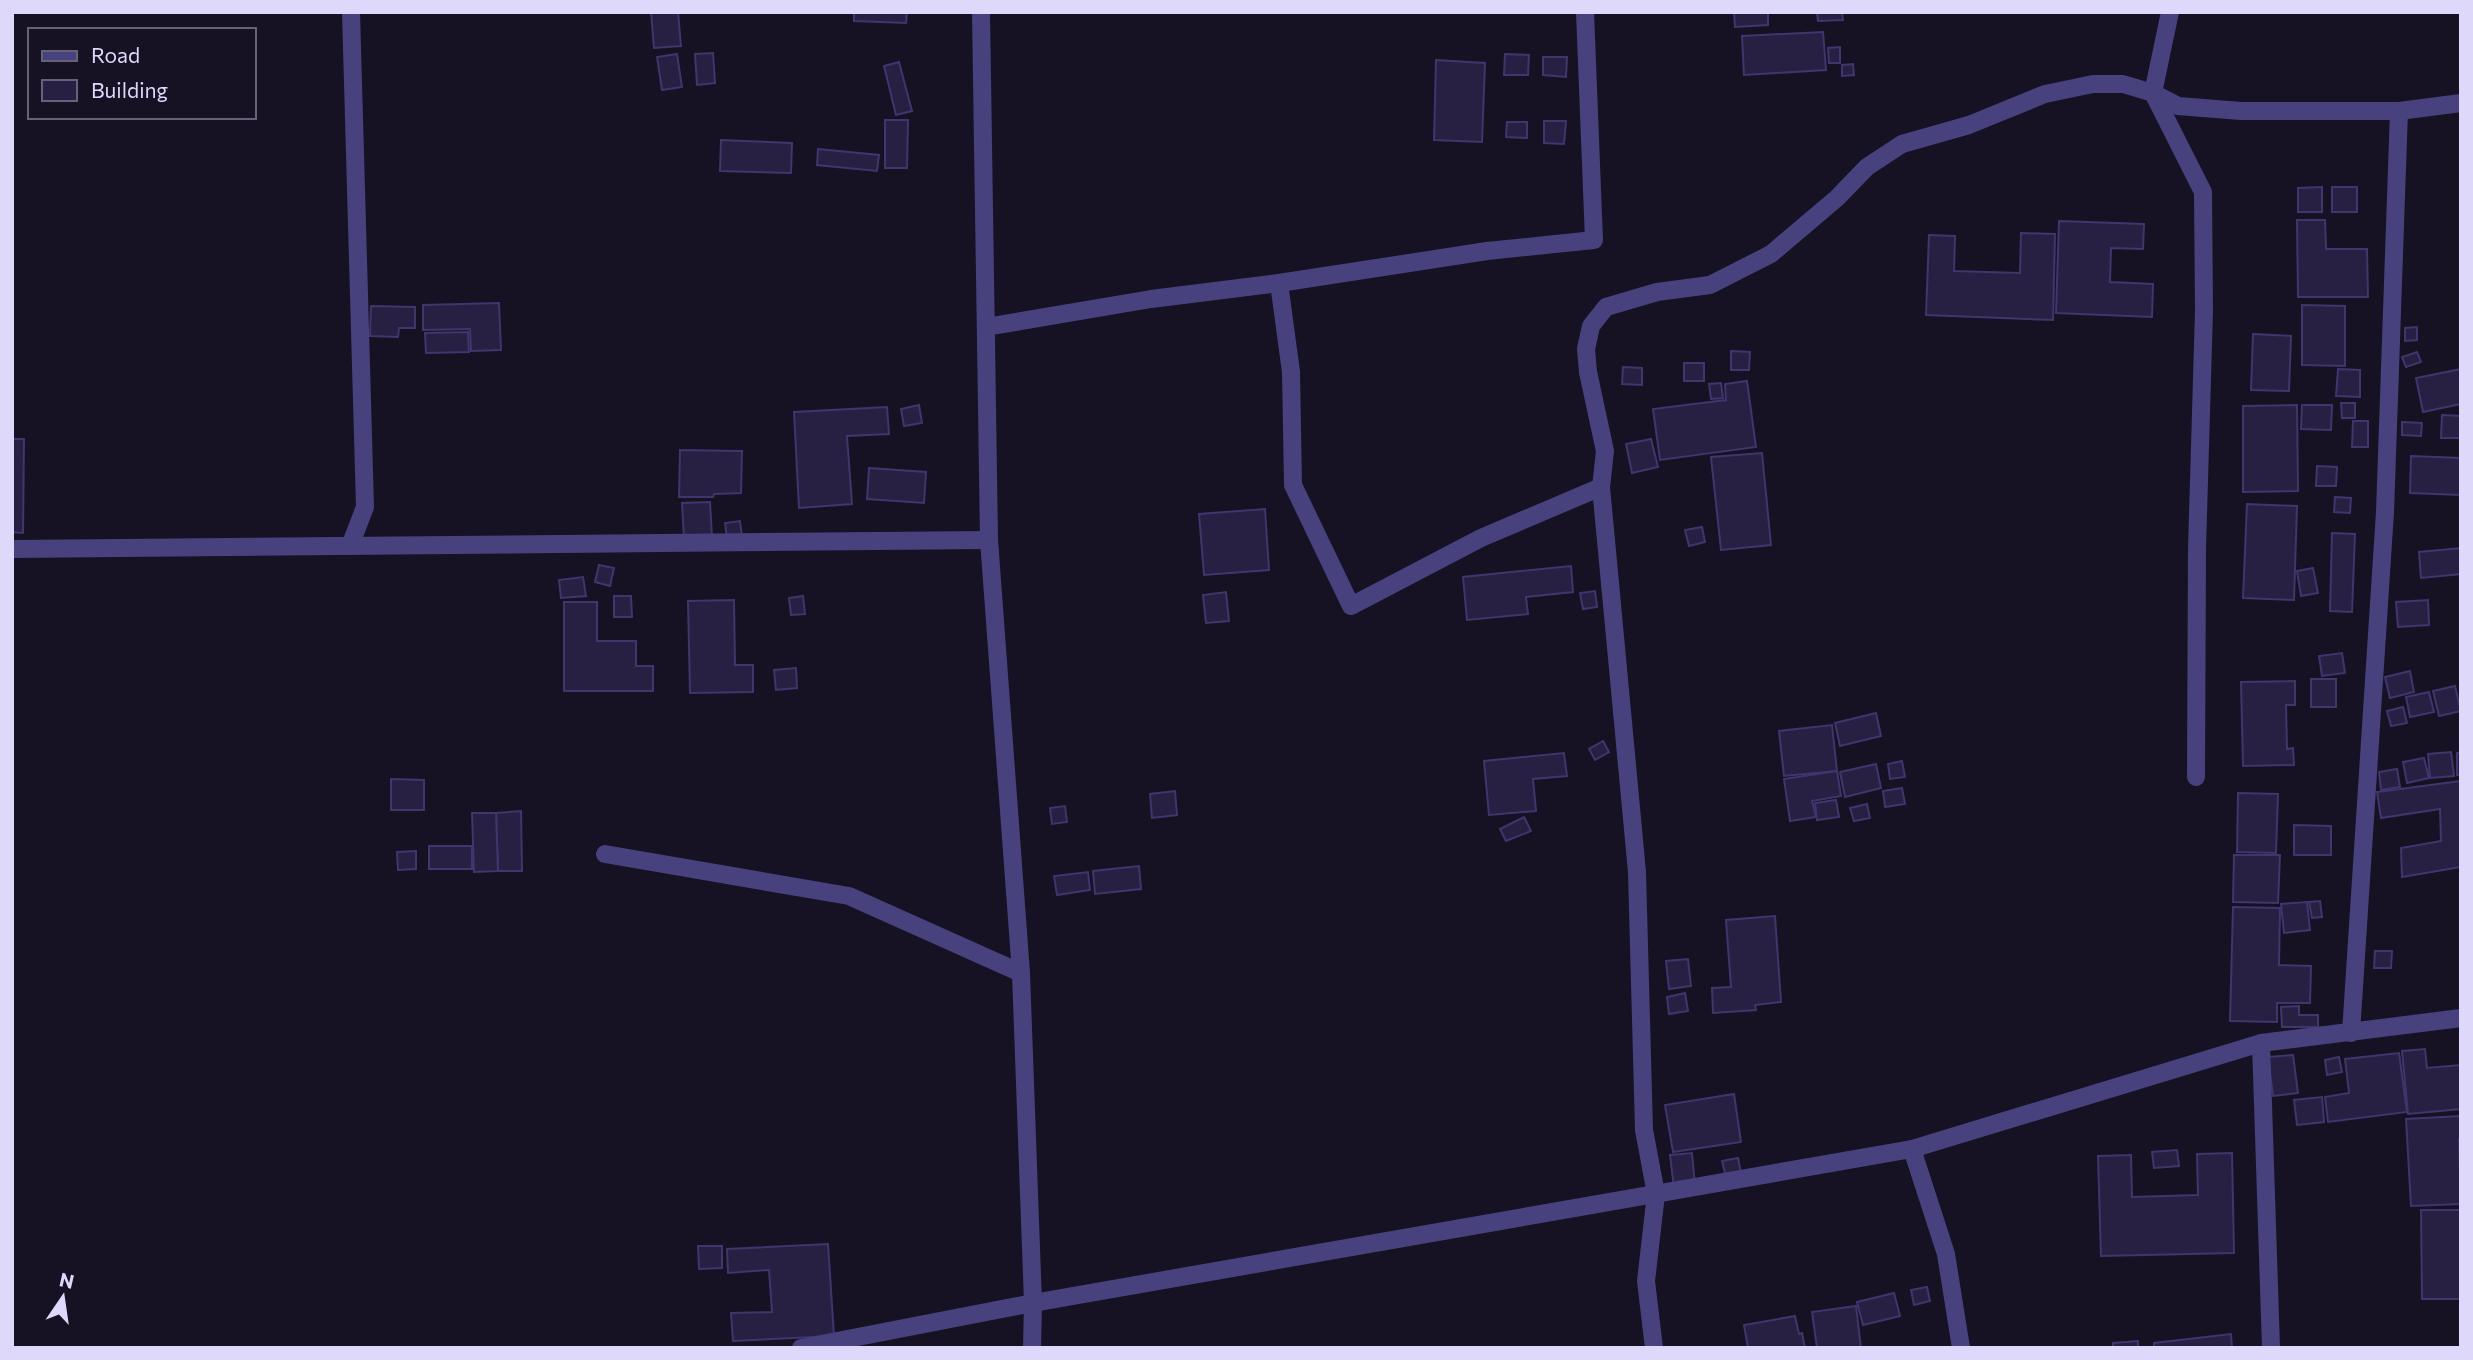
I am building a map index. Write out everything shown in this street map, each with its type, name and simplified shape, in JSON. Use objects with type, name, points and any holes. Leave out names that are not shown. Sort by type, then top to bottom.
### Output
[{"type":"street","points":[[350,546],[365,507],[351,12]]},
{"type":"street","points":[[981,12],[989,540],[1021,973],[1033,1303],[1032,1348]]},
{"type":"street","points":[[986,327],[1151,299],[1279,283],[1487,251],[1594,240],[1585,12]]},
{"type":"street","points":[[2170,12],[2153,93],[2203,192],[2204,310],[2197,549],[2196,778]]},
{"type":"street","points":[[1654,1348],[1646,1281],[1656,1194],[1644,1130],[1637,872],[1601,487],[1605,451],[1586,349],[1591,326],[1606,307],[1657,292],[1710,285],[1771,254],[1837,198],[1867,167],[1902,144],[1969,125],[2045,94],[2081,86],[2123,84],[2153,93],[2178,106],[2241,111],[2399,111],[2461,103]]},
{"type":"street","points":[[2351,1033],[2385,512],[2399,111]]},
{"type":"street","points":[[1279,283],[1291,372],[1293,485],[1351,606],[1481,538],[1601,487]]},
{"type":"street","points":[[12,549],[989,540]]},
{"type":"street","points":[[605,855],[849,896],[1021,973]]},
{"type":"street","points":[[801,1348],[1033,1303],[1912,1149],[2261,1042],[2461,1018]]},
{"type":"street","points":[[2261,1042],[2271,1348]]},
{"type":"street","points":[[1912,1149],[1945,1254],[1961,1348]]},
{"type":"building","points":[[651,12],[678,12],[681,46],[654,48]]},
{"type":"building","points":[[854,12],[907,12],[906,23],[854,21]]},
{"type":"building","points":[[1734,12],[1768,12],[1768,25],[1735,27]]},
{"type":"building","points":[[1817,12],[1842,12],[1843,20],[1818,21]]},
{"type":"building","points":[[1823,32],[1826,70],[1744,75],[1742,36]]},
{"type":"building","points":[[1840,47],[1840,63],[1829,63],[1828,48]]},
{"type":"building","points":[[713,53],[715,83],[697,85],[695,54]]},
{"type":"building","points":[[677,54],[682,87],[662,90],[657,57]]},
{"type":"building","points":[[1505,54],[1529,55],[1528,75],[1504,75]]},
{"type":"building","points":[[1543,57],[1567,57],[1566,77],[1543,75]]},
{"type":"building","points":[[1436,60],[1485,63],[1482,142],[1434,140]]},
{"type":"building","points":[[899,62],[912,111],[896,115],[884,66]]},
{"type":"building","points":[[1853,64],[1854,75],[1842,76],[1842,65]]},
{"type":"building","points":[[885,120],[908,120],[907,168],[885,168]]},
{"type":"building","points":[[1544,121],[1566,121],[1564,144],[1544,143]]},
{"type":"building","points":[[1507,122],[1527,122],[1527,138],[1506,137]]},
{"type":"building","points":[[721,140],[792,143],[791,173],[720,171]]},
{"type":"building","points":[[818,149],[879,155],[877,171],[817,165]]},
{"type":"building","points":[[2322,187],[2322,212],[2298,212],[2298,188]]},
{"type":"building","points":[[2332,187],[2357,187],[2357,212],[2332,212]]},
{"type":"building","points":[[2297,220],[2325,220],[2326,249],[2367,249],[2368,297],[2298,297]]},
{"type":"building","points":[[2059,221],[2144,224],[2143,249],[2111,248],[2110,282],[2153,284],[2152,317],[2056,313]]},
{"type":"building","points":[[2021,233],[2055,234],[2053,320],[1926,315],[1929,235],[1955,236],[1954,271],[2020,273]]},
{"type":"building","points":[[499,303],[501,350],[471,351],[470,329],[423,330],[423,305]]},
{"type":"building","points":[[2302,305],[2345,306],[2345,366],[2302,365]]},
{"type":"building","points":[[371,306],[415,307],[415,328],[399,328],[398,337],[370,336]]},
{"type":"building","points":[[2417,327],[2417,340],[2405,341],[2405,328]]},
{"type":"building","points":[[468,332],[469,352],[426,353],[425,333]]},
{"type":"building","points":[[2253,334],[2291,336],[2289,391],[2251,390]]},
{"type":"building","points":[[1731,351],[1750,352],[1749,370],[1731,370]]},
{"type":"building","points":[[2417,352],[2421,362],[2406,367],[2402,357]]},
{"type":"building","points":[[1684,363],[1704,363],[1704,381],[1684,381]]},
{"type":"building","points":[[1623,367],[1642,368],[1642,385],[1622,384]]},
{"type":"building","points":[[2338,369],[2360,370],[2360,397],[2336,396]]},
{"type":"building","points":[[2461,369],[2461,404],[2423,412],[2416,378]]},
{"type":"building","points":[[1747,381],[1756,447],[1660,460],[1653,409],[1726,400],[1725,384]]},
{"type":"building","points":[[1721,383],[1723,398],[1711,399],[1709,384]]},
{"type":"building","points":[[2341,403],[2355,403],[2355,418],[2342,418]]},
{"type":"building","points":[[919,405],[922,423],[904,426],[901,409]]},
{"type":"building","points":[[2297,405],[2298,491],[2243,492],[2243,406]]},
{"type":"building","points":[[2302,405],[2332,405],[2331,430],[2301,429]]},
{"type":"building","points":[[887,407],[889,434],[847,436],[852,504],[799,508],[794,412]]},
{"type":"building","points":[[2442,415],[2461,416],[2461,438],[2441,438]]},
{"type":"building","points":[[2353,421],[2368,421],[2368,447],[2352,447]]},
{"type":"building","points":[[2402,422],[2422,423],[2421,436],[2402,435]]},
{"type":"building","points":[[12,439],[24,439],[23,533],[12,532]]},
{"type":"building","points":[[1651,439],[1658,467],[1632,473],[1626,444]]},
{"type":"building","points":[[680,450],[742,451],[741,493],[714,494],[713,497],[679,497]]},
{"type":"building","points":[[1762,453],[1771,545],[1721,550],[1711,457]]},
{"type":"building","points":[[2411,456],[2461,458],[2461,495],[2410,493]]},
{"type":"building","points":[[2317,466],[2337,467],[2336,486],[2316,486]]},
{"type":"building","points":[[869,468],[926,472],[924,503],[867,499]]},
{"type":"building","points":[[2335,497],[2351,498],[2350,513],[2334,512]]},
{"type":"building","points":[[710,502],[712,537],[684,538],[682,503]]},
{"type":"building","points":[[2247,504],[2297,506],[2294,600],[2243,598]]},
{"type":"building","points":[[1265,509],[1269,570],[1204,575],[1199,514]]},
{"type":"building","points":[[740,521],[742,537],[727,538],[725,523]]},
{"type":"building","points":[[1702,527],[1705,542],[1689,546],[1685,530]]},
{"type":"building","points":[[2332,533],[2355,534],[2352,612],[2330,611]]},
{"type":"building","points":[[2461,548],[2461,574],[2421,578],[2419,552]]},
{"type":"building","points":[[599,565],[614,568],[610,586],[595,582]]},
{"type":"building","points":[[1571,566],[1573,592],[1526,597],[1528,614],[1467,620],[1463,577]]},
{"type":"building","points":[[2313,568],[2318,593],[2301,596],[2297,571]]},
{"type":"building","points":[[583,577],[586,596],[561,598],[559,580]]},
{"type":"building","points":[[1595,591],[1597,607],[1583,609],[1580,593]]},
{"type":"building","points":[[1226,592],[1229,621],[1206,623],[1203,595]]},
{"type":"building","points":[[614,596],[631,596],[632,617],[614,617]]},
{"type":"building","points":[[803,596],[805,614],[791,615],[789,598]]},
{"type":"building","points":[[734,600],[735,665],[753,665],[753,692],[690,693],[688,601]]},
{"type":"building","points":[[2428,600],[2429,625],[2398,627],[2396,602]]},
{"type":"building","points":[[564,602],[597,602],[597,641],[636,641],[636,666],[653,666],[653,691],[564,691]]},
{"type":"building","points":[[2342,653],[2345,673],[2322,676],[2319,656]]},
{"type":"building","points":[[796,668],[797,688],[776,690],[774,670]]},
{"type":"building","points":[[2410,671],[2414,692],[2390,698],[2385,677]]},
{"type":"building","points":[[2311,679],[2336,679],[2336,707],[2311,707]]},
{"type":"building","points":[[2295,681],[2295,705],[2286,705],[2287,749],[2293,748],[2294,765],[2243,766],[2241,682]]},
{"type":"building","points":[[2455,686],[2461,711],[2439,716],[2433,691]]},
{"type":"building","points":[[2429,692],[2434,712],[2410,717],[2406,697]]},
{"type":"building","points":[[2403,707],[2407,723],[2391,726],[2387,711]]},
{"type":"building","points":[[1876,713],[1881,736],[1840,746],[1835,723]]},
{"type":"building","points":[[1832,725],[1837,771],[1784,776],[1779,731]]},
{"type":"building","points":[[1603,741],[1609,752],[1595,760],[1589,749]]},
{"type":"building","points":[[2451,752],[2454,776],[2430,778],[2428,754]]},
{"type":"building","points":[[2461,752],[2461,775],[2457,775],[2457,753]]},
{"type":"building","points":[[1564,753],[1567,776],[1533,779],[1536,811],[1489,815],[1484,761]]},
{"type":"building","points":[[2424,758],[2429,778],[2407,783],[2403,762]]},
{"type":"building","points":[[1902,761],[1905,777],[1890,779],[1888,764]]},
{"type":"building","points":[[1876,764],[1881,788],[1845,797],[1840,772]]},
{"type":"building","points":[[2397,769],[2400,787],[2381,790],[2379,772]]},
{"type":"building","points":[[1837,771],[1841,796],[1812,801],[1816,817],[1790,821],[1784,779]]},
{"type":"building","points":[[391,779],[424,780],[424,810],[391,810]]},
{"type":"building","points":[[2461,781],[2461,867],[2402,877],[2401,848],[2441,841],[2440,809],[2381,818],[2377,792]]},
{"type":"building","points":[[1902,788],[1905,804],[1885,807],[1883,791]]},
{"type":"building","points":[[1175,791],[1177,815],[1152,818],[1150,794]]},
{"type":"building","points":[[2238,793],[2278,794],[2276,853],[2237,852]]},
{"type":"building","points":[[1836,800],[1839,817],[1817,820],[1815,803]]},
{"type":"building","points":[[1867,804],[1870,818],[1854,821],[1850,808]]},
{"type":"building","points":[[1065,806],[1067,822],[1052,824],[1050,808]]},
{"type":"building","points":[[521,811],[522,871],[498,871],[496,813]]},
{"type":"building","points":[[472,813],[496,813],[498,871],[474,872]]},
{"type":"building","points":[[1524,817],[1531,831],[1506,841],[1500,829]]},
{"type":"building","points":[[2294,825],[2331,826],[2331,855],[2294,855]]},
{"type":"building","points":[[429,846],[472,846],[472,869],[429,869]]},
{"type":"building","points":[[416,851],[416,869],[398,870],[397,852]]},
{"type":"building","points":[[2234,855],[2280,855],[2278,903],[2233,902]]},
{"type":"building","points":[[1139,866],[1141,889],[1095,894],[1093,871]]},
{"type":"building","points":[[1088,872],[1090,890],[1057,895],[1054,876]]},
{"type":"building","points":[[2320,901],[2322,917],[2312,918],[2309,902]]},
{"type":"building","points":[[2307,902],[2310,930],[2284,933],[2281,904]]},
{"type":"building","points":[[2233,907],[2280,908],[2279,965],[2311,966],[2310,1003],[2277,1003],[2277,1022],[2230,1021]]},
{"type":"building","points":[[1775,916],[1781,1002],[1755,1005],[1756,1010],[1713,1013],[1712,988],[1731,987],[1726,920]]},
{"type":"building","points":[[2375,951],[2392,951],[2391,968],[2374,968]]},
{"type":"building","points":[[1688,959],[1691,986],[1669,989],[1666,961]]},
{"type":"building","points":[[1685,993],[1688,1011],[1669,1014],[1667,997]]},
{"type":"building","points":[[2299,1006],[2299,1015],[2318,1015],[2318,1027],[2282,1027],[2281,1007]]},
{"type":"building","points":[[2425,1049],[2427,1068],[2461,1065],[2461,1109],[2408,1114],[2402,1051]]},
{"type":"building","points":[[2399,1053],[2407,1112],[2328,1122],[2325,1097],[2349,1093],[2345,1059]]},
{"type":"building","points":[[2293,1055],[2298,1093],[2273,1096],[2268,1057]]},
{"type":"building","points":[[2339,1057],[2342,1072],[2327,1075],[2325,1060]]},
{"type":"building","points":[[1734,1094],[1741,1142],[1673,1152],[1665,1105]]},
{"type":"building","points":[[2322,1097],[2324,1122],[2297,1125],[2294,1100]]},
{"type":"building","points":[[2461,1116],[2461,1204],[2411,1206],[2406,1119]]},
{"type":"building","points":[[2177,1150],[2179,1166],[2154,1168],[2152,1152]]},
{"type":"building","points":[[1692,1153],[1695,1186],[1674,1188],[1670,1155]]},
{"type":"building","points":[[2232,1153],[2234,1253],[2101,1256],[2098,1156],[2131,1155],[2132,1197],[2198,1195],[2197,1154]]},
{"type":"building","points":[[1738,1158],[1741,1173],[1726,1177],[1722,1161]]},
{"type":"building","points":[[2421,1210],[2461,1210],[2461,1299],[2422,1299]]},
{"type":"building","points":[[828,1244],[834,1336],[733,1341],[731,1313],[772,1312],[769,1270],[728,1273],[727,1249]]},
{"type":"building","points":[[698,1246],[722,1246],[722,1268],[699,1269]]},
{"type":"building","points":[[1927,1287],[1930,1301],[1914,1305],[1911,1290]]},
{"type":"building","points":[[1894,1293],[1900,1316],[1863,1325],[1857,1302]]},
{"type":"building","points":[[1856,1306],[1861,1348],[1817,1348],[1812,1312]]},
{"type":"building","points":[[1795,1316],[1805,1348],[1748,1348],[1744,1325]]},
{"type":"building","points":[[2231,1334],[2232,1348],[2154,1348],[2154,1343]]},
{"type":"building","points":[[2138,1341],[2138,1348],[2113,1348],[2113,1343]]}]
